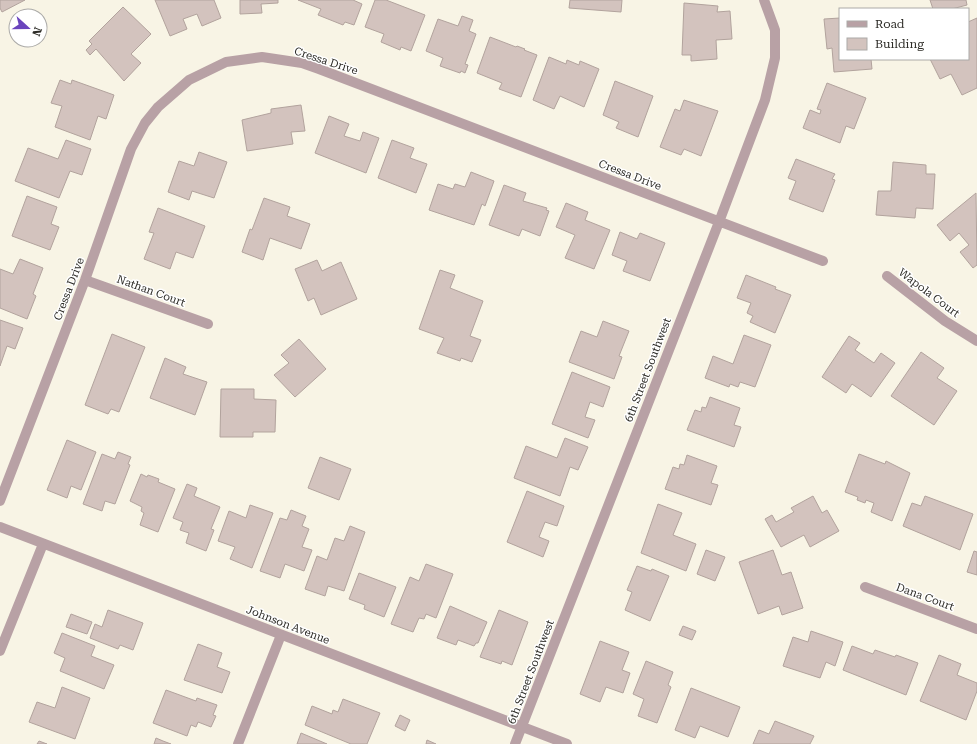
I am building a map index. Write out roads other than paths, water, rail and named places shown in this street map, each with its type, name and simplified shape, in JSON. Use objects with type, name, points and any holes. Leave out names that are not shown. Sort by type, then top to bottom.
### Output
[{"type":"street","name":"6th Street Southwest","points":[[515,744],[719,222],[765,100],[775,58],[775,30],[764,0]]},
{"type":"street","name":"Cressa Drive","points":[[0,501],[86,280],[132,149],[145,123],[158,107],[189,80],[226,62],[262,57],[302,63],[823,261]]},
{"type":"street","name":"Wapola Court","points":[[887,276],[945,321],[977,342]]},
{"type":"street","name":"Nathan Court","points":[[86,280],[208,324]]},
{"type":"street","name":"Johnson Avenue","points":[[0,527],[567,744]]},
{"type":"street","points":[[0,651],[43,544]]},
{"type":"street","name":"Dana Court","points":[[865,587],[977,629]]},
{"type":"street","points":[[238,744],[281,635]]}]
